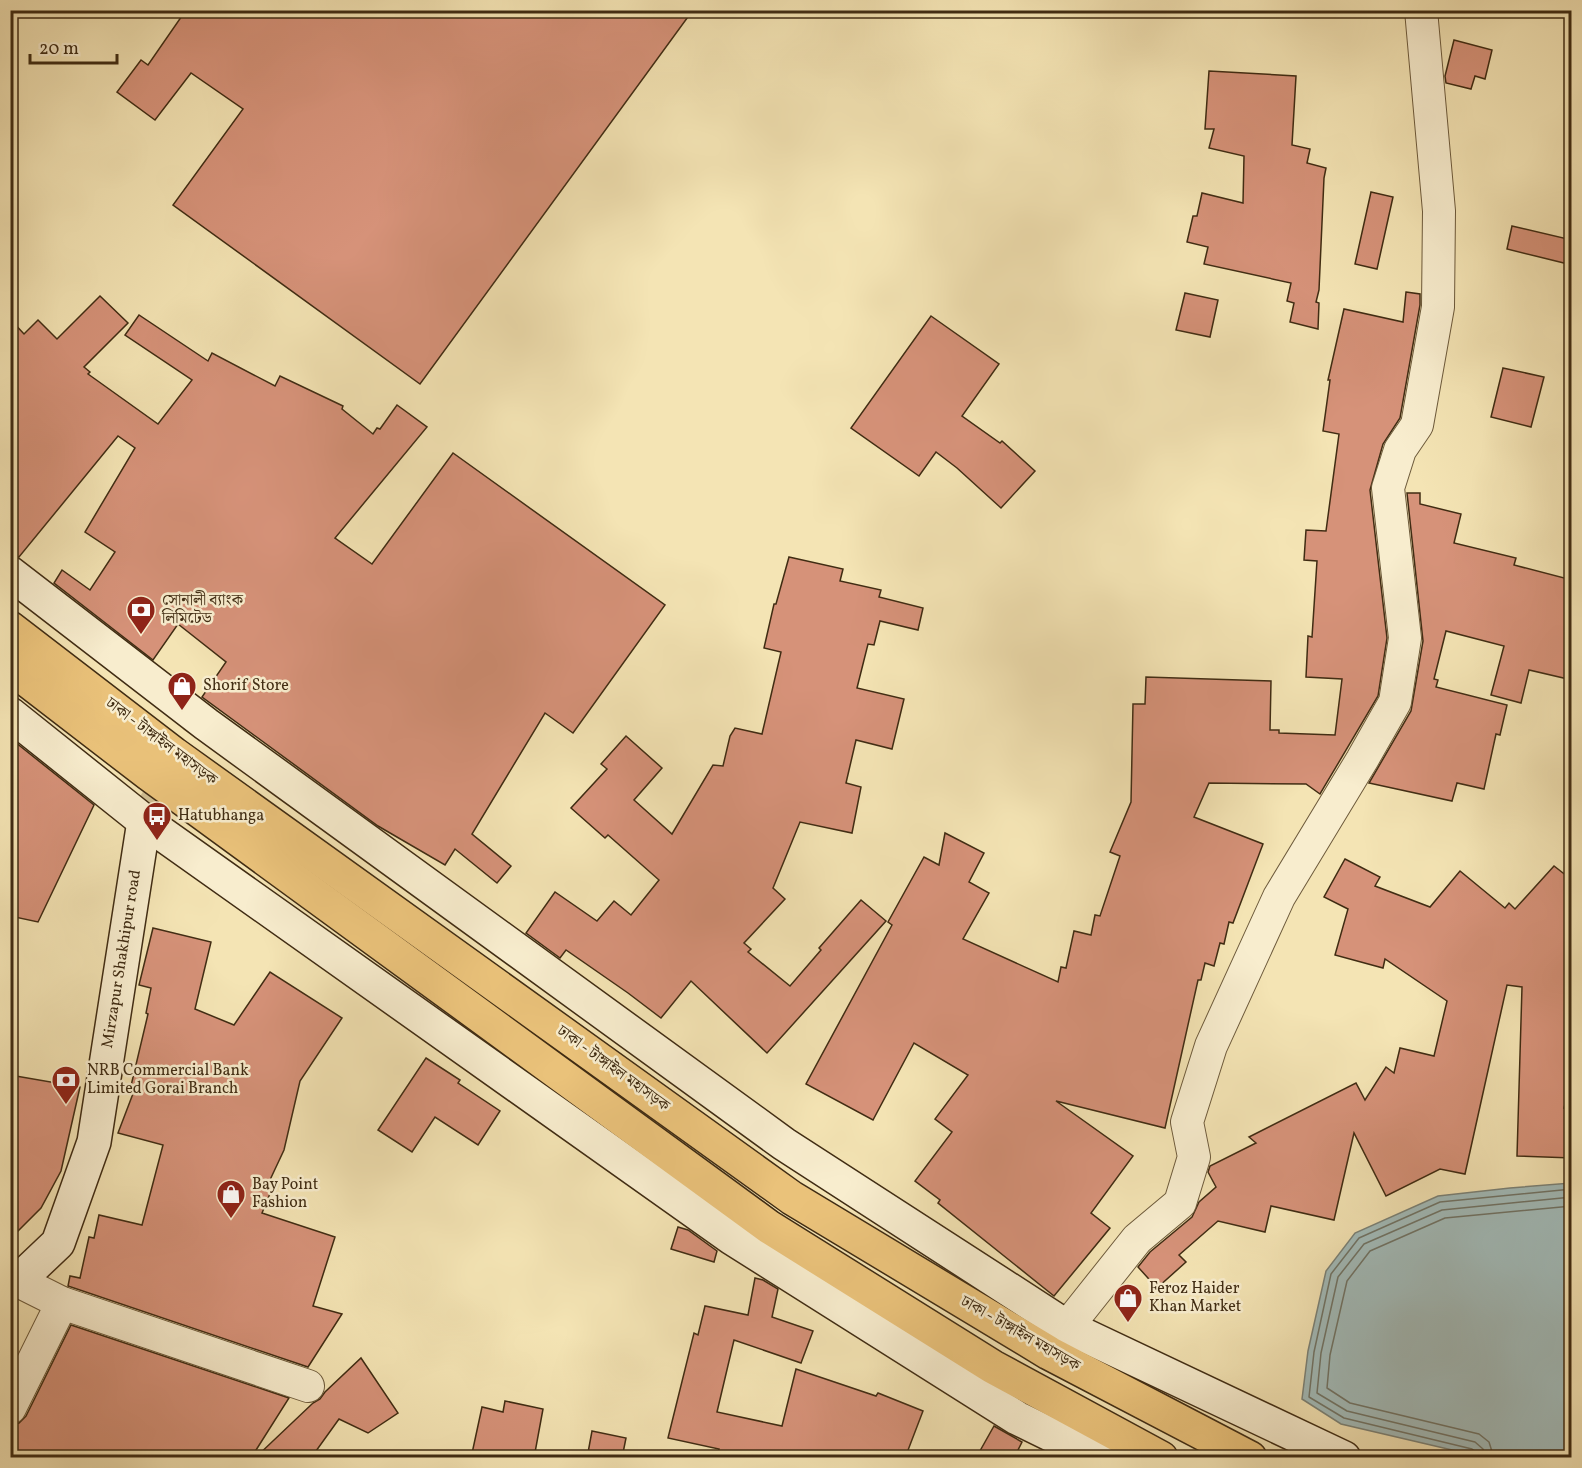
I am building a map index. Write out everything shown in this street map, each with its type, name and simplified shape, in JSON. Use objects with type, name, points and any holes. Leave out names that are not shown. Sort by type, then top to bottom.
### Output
[{"type":"highway","name":"ঢাকা - টাঙ্গাইল মহাসড়ক","points":[[10,628],[174,754],[792,1198],[1049,1353],[1250,1458]]},
{"type":"highway","name":"ঢাকা - টাঙ্গাইল মহাসড়ক","points":[[10,668],[149,774],[769,1227],[993,1367],[1161,1458]]},
{"type":"main road","points":[[10,573],[206,724],[784,1144],[1067,1327],[1344,1458]]},
{"type":"main road","points":[[10,714],[144,821],[732,1238],[1017,1418],[1099,1458]]},
{"type":"main road","name":"Mirzapur Shakhipur road","points":[[14,1282],[58,1243],[94,1142],[144,821]]},
{"type":"street","points":[[1067,1327],[1137,1239],[1180,1203],[1194,1157],[1187,1122],[1211,1046],[1279,897],[1395,702],[1405,638],[1388,488],[1400,450],[1417,424],[1438,307],[1439,211],[1421,10]]},
{"type":"street","points":[[14,1282],[62,1303],[308,1386]]},
{"type":"street","points":[[10,1408],[62,1303]]},
{"type":"water","points":[[1571,1183],[1572,1451],[1565,1457],[1482,1457],[1341,1424],[1302,1399],[1308,1351],[1326,1271],[1355,1233],[1438,1196]]},
{"type":"building","points":[[186,10],[693,10],[420,384],[173,205],[243,109],[191,73],[155,120],[117,92],[141,60],[148,65]]},
{"type":"building","points":[[1454,40],[1492,50],[1485,79],[1475,76],[1471,89],[1446,83],[1445,76]]},
{"type":"building","points":[[1209,71],[1296,76],[1292,145],[1310,149],[1307,163],[1326,168],[1319,290],[1316,302],[1319,303],[1318,329],[1290,322],[1294,303],[1287,301],[1291,283],[1204,264],[1208,247],[1187,242],[1193,216],[1197,216],[1202,193],[1243,203],[1244,156],[1209,148],[1214,129],[1205,129]]},
{"type":"building","points":[[1371,192],[1393,197],[1377,269],[1355,264]]},
{"type":"building","points":[[1512,226],[1572,240],[1572,265],[1507,249]]},
{"type":"building","points":[[1406,292],[1420,294],[1420,305],[1400,418],[1383,444],[1370,490],[1387,638],[1378,696],[1320,794],[1306,784],[1209,783],[1194,817],[1263,844],[1233,923],[1229,922],[1224,944],[1220,943],[1214,966],[1205,963],[1201,980],[1198,980],[1165,1128],[1056,1101],[1133,1156],[1091,1213],[1110,1228],[1054,1296],[938,1203],[940,1200],[915,1181],[952,1132],[935,1119],[968,1075],[914,1043],[873,1120],[806,1084],[892,925],[888,922],[924,857],[939,865],[945,833],[984,853],[969,882],[989,893],[963,939],[1058,982],[1061,967],[1066,968],[1074,931],[1091,935],[1095,915],[1100,916],[1120,856],[1110,852],[1131,802],[1133,704],[1145,704],[1146,677],[1271,681],[1270,730],[1279,730],[1279,733],[1335,735],[1342,679],[1306,677],[1308,636],[1312,637],[1317,561],[1304,560],[1306,530],[1326,531],[1339,434],[1323,431],[1330,380],[1328,380],[1344,309],[1403,322]]},
{"type":"building","points":[[1185,293],[1218,300],[1210,337],[1176,330]]},
{"type":"building","points":[[100,296],[128,323],[84,367],[90,372],[88,374],[158,424],[192,380],[125,335],[139,315],[208,361],[212,353],[275,386],[280,376],[343,406],[342,409],[373,434],[377,428],[380,429],[397,405],[427,427],[335,538],[372,564],[453,453],[665,605],[573,733],[545,713],[472,834],[511,866],[497,883],[455,849],[445,865],[378,826],[202,697],[226,662],[178,624],[153,660],[54,583],[62,570],[90,590],[115,552],[85,532],[135,448],[118,436],[19,557],[10,555],[10,319],[24,334],[38,320],[57,339]]},
{"type":"building","points":[[931,316],[999,364],[962,416],[1000,443],[1002,441],[1035,471],[1001,508],[936,452],[919,476],[851,428]]},
{"type":"building","points":[[1503,368],[1544,377],[1531,427],[1491,417]]},
{"type":"building","points":[[1407,493],[1420,493],[1420,504],[1461,514],[1454,543],[1516,558],[1514,565],[1572,580],[1572,680],[1529,670],[1521,703],[1491,695],[1504,646],[1446,631],[1434,679],[1438,680],[1436,687],[1507,705],[1500,735],[1496,734],[1484,789],[1457,783],[1452,801],[1369,783],[1411,711],[1423,641]]},
{"type":"building","points":[[789,557],[843,569],[840,581],[881,590],[879,597],[923,608],[918,630],[880,621],[874,645],[868,644],[857,688],[904,699],[892,749],[856,740],[846,783],[861,787],[852,833],[800,822],[773,888],[785,899],[744,943],[751,949],[748,952],[790,986],[821,950],[819,948],[861,900],[886,921],[767,1053],[691,981],[661,1018],[566,950],[560,958],[526,933],[555,892],[597,921],[614,901],[631,915],[659,880],[608,835],[605,838],[571,808],[607,769],[601,764],[626,736],[662,768],[634,800],[672,834],[713,765],[723,766],[730,736],[735,728],[762,734],[781,652],[764,648],[774,604],[776,604]]},
{"type":"building","points":[[10,738],[94,805],[38,922],[10,916]]},
{"type":"building","points":[[1345,859],[1380,877],[1375,886],[1430,907],[1460,871],[1505,908],[1509,903],[1515,909],[1554,866],[1572,880],[1572,1075],[1564,1108],[1571,1109],[1567,1130],[1572,1130],[1572,1158],[1517,1156],[1522,987],[1507,985],[1465,1174],[1440,1169],[1386,1196],[1354,1133],[1334,1220],[1271,1206],[1265,1232],[1218,1221],[1179,1255],[1186,1262],[1157,1288],[1138,1267],[1150,1252],[1192,1217],[1199,1202],[1216,1187],[1208,1172],[1210,1166],[1256,1143],[1249,1137],[1356,1083],[1365,1100],[1386,1067],[1394,1073],[1400,1048],[1434,1056],[1447,1001],[1385,959],[1383,968],[1335,955],[1348,909],[1324,897]]},
{"type":"building","points":[[153,928],[211,942],[195,1009],[234,1025],[270,972],[342,1018],[300,1081],[284,1150],[269,1182],[274,1184],[262,1213],[335,1237],[313,1306],[342,1314],[308,1367],[68,1286],[70,1276],[80,1278],[89,1237],[94,1238],[99,1215],[142,1225],[163,1145],[118,1133],[134,1091],[130,1090],[148,1014],[146,1013],[151,988],[139,985]]},
{"type":"building","points":[[426,1058],[460,1080],[458,1083],[500,1111],[478,1145],[435,1117],[412,1152],[378,1130]]},
{"type":"building","points":[[10,1075],[80,1087],[61,1171],[41,1208],[10,1239]]},
{"type":"building","points":[[678,1227],[688,1230],[717,1251],[714,1262],[671,1249]]},
{"type":"building","points":[[755,1278],[778,1289],[772,1317],[813,1331],[801,1363],[734,1340],[717,1412],[782,1426],[796,1369],[876,1396],[878,1393],[923,1411],[905,1458],[716,1458],[719,1449],[668,1438],[694,1333],[698,1335],[705,1306],[748,1315]]},
{"type":"building","points":[[71,1325],[289,1398],[251,1458],[30,1458],[10,1448],[10,1426],[19,1423],[26,1416]]},
{"type":"building","points":[[361,1358],[398,1413],[368,1433],[339,1419],[311,1458],[255,1458],[320,1399]]},
{"type":"building","points":[[505,1401],[543,1409],[534,1458],[471,1458],[482,1407],[503,1412]]},
{"type":"building","points":[[994,1426],[1022,1442],[1014,1458],[976,1458]]},
{"type":"building","points":[[592,1431],[626,1438],[622,1458],[587,1458]]},
{"type":"tunnel","points":[[144,821],[206,724]]},
{"type":"place","name":"সোনালী ব্যাংক লিমিটেড","points":[[141,636]]},
{"type":"place","name":"Shorif Store","points":[[182,712]]},
{"type":"place","name":"Hatubhanga","points":[[157,842]]},
{"type":"place","name":"NRB Commercial Bank Limited Gorai Branch","points":[[66,1106]]},
{"type":"place","name":"Bay Point Fashion","points":[[231,1220]]},
{"type":"place","name":"Feroz Haider Khan Market","points":[[1128,1324]]}]
